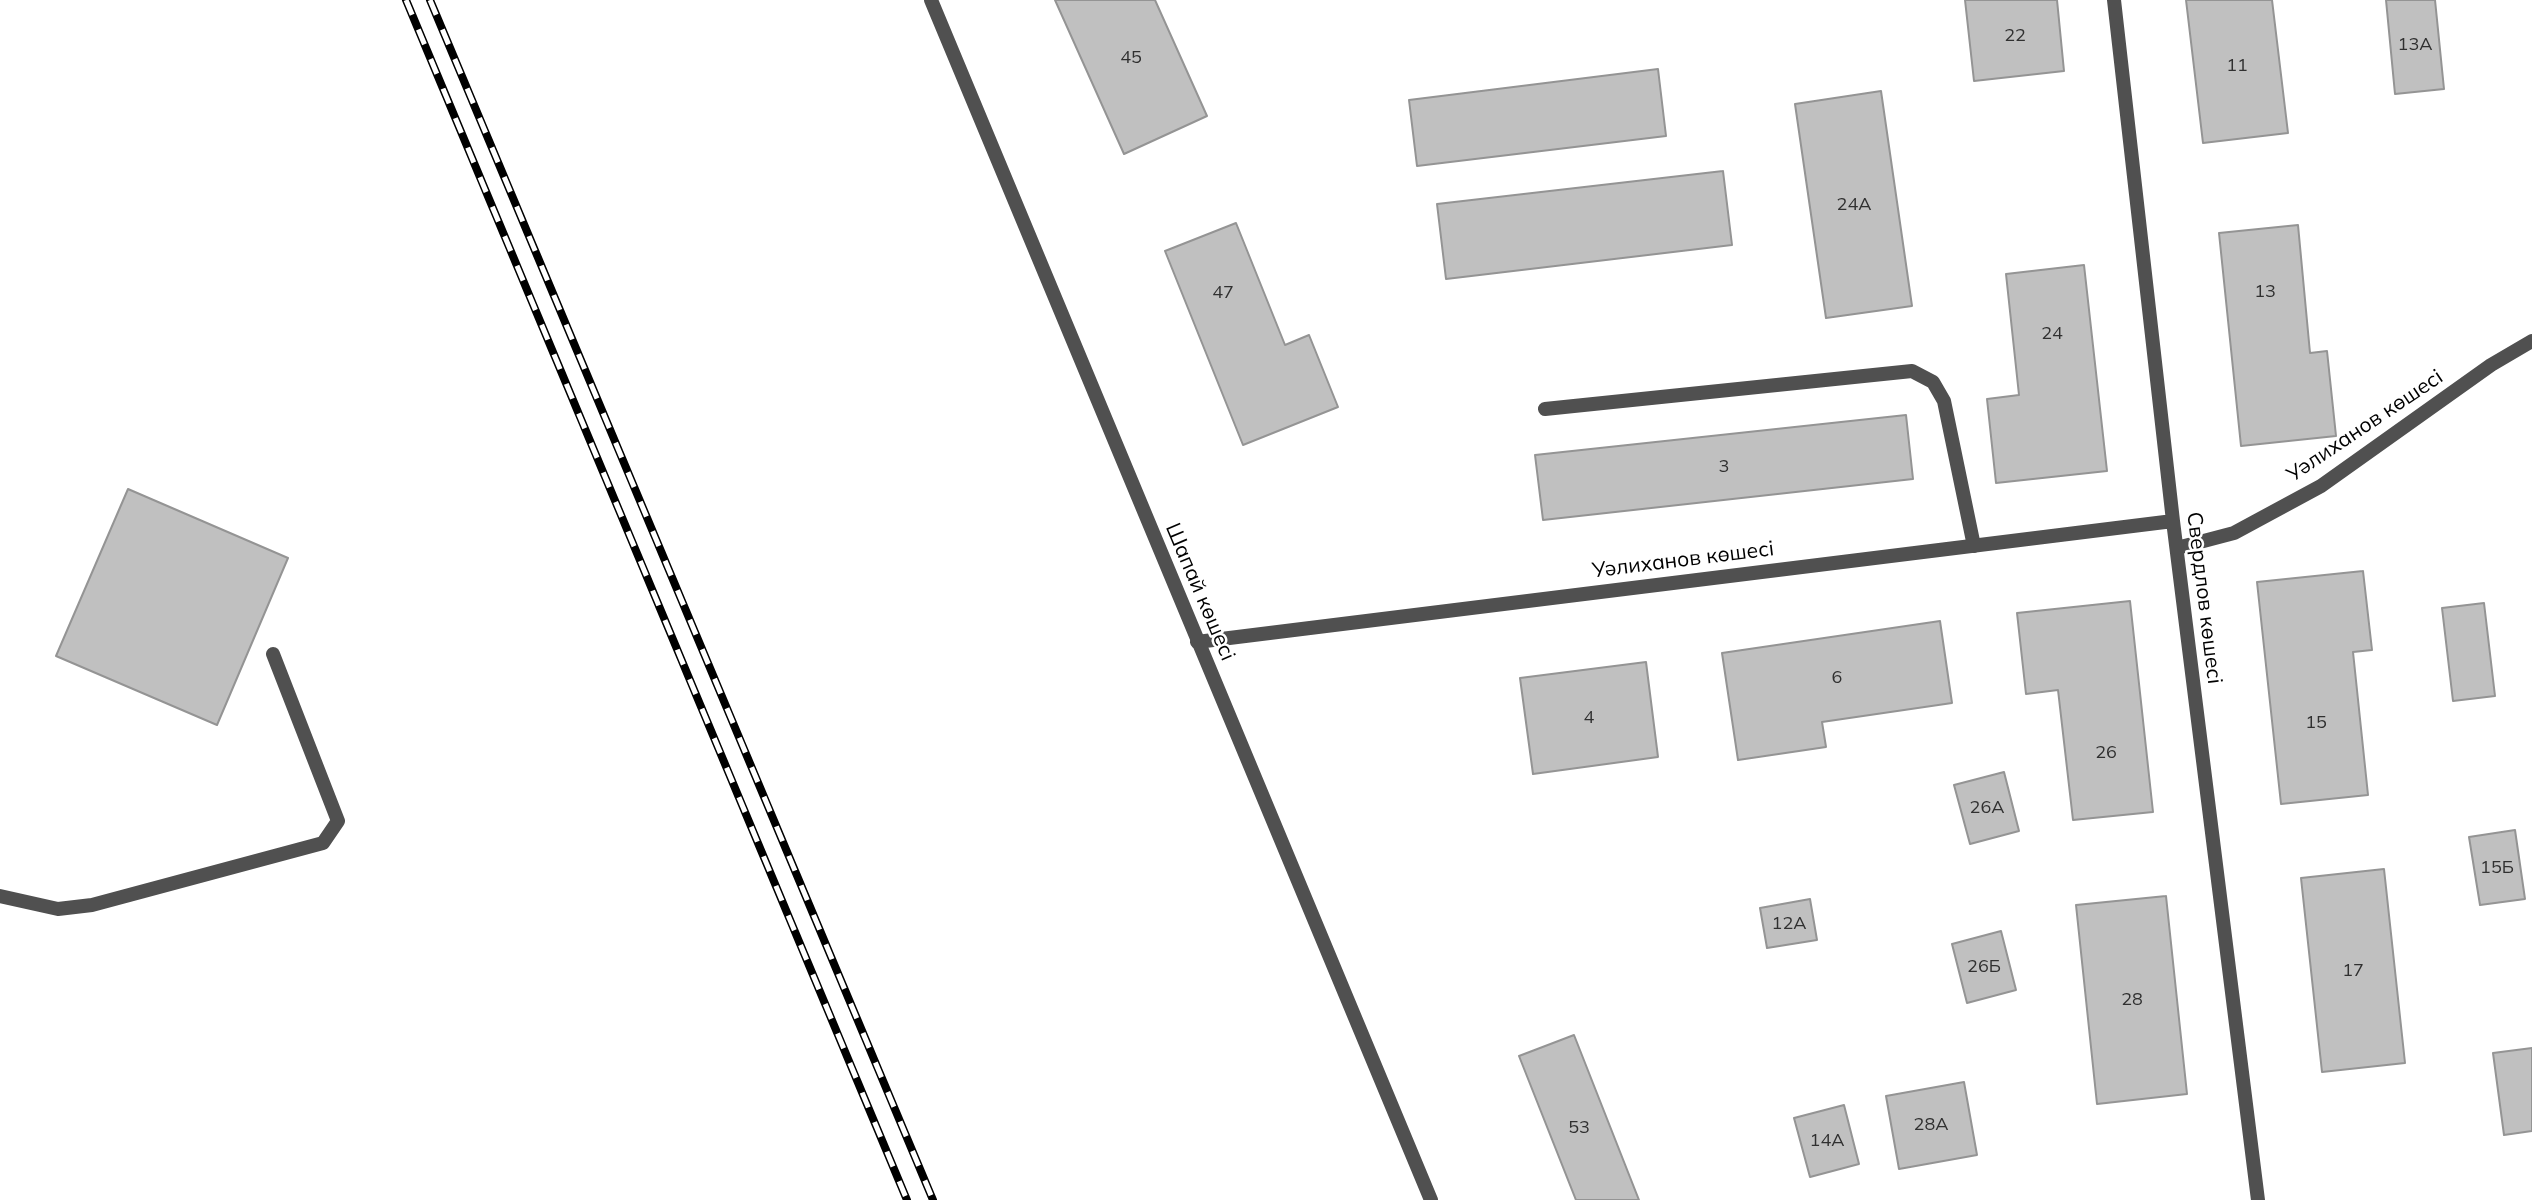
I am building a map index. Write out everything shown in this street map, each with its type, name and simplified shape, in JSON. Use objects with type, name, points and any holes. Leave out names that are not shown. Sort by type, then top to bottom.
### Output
[{"type":"street","name":"Шапай көшесі","points":[[931,0],[1431,1200]]},
{"type":"street","name":"Свердлов көшесі","points":[[2114,0],[2176,548],[2258,1200]]},
{"type":"street","name":"Уәлиханов көшесі","points":[[2176,548],[2234,533],[2321,486],[2491,365],[2532,341]]},
{"type":"street","points":[[1545,409],[1912,371],[1933,382],[1944,401],[1974,546]]},
{"type":"street","name":"Уәлиханов көшесі","points":[[1198,642],[2173,521]]},
{"type":"street","points":[[0,897],[58,909],[92,905],[323,842],[338,821],[273,654]]},
{"type":"building","points":[[1055,0],[1155,0],[1207,116],[1124,154]]},
{"type":"building","points":[[1965,0],[2057,0],[2064,71],[1974,81]]},
{"type":"building","points":[[2186,0],[2272,0],[2288,133],[2203,143]]},
{"type":"building","points":[[2386,0],[2435,0],[2444,89],[2395,94]]},
{"type":"building","points":[[1658,69],[1666,136],[1417,166],[1409,100]]},
{"type":"building","points":[[1881,91],[1912,306],[1826,318],[1795,104]]},
{"type":"building","points":[[1723,171],[1732,245],[1446,279],[1437,204]]},
{"type":"building","points":[[1236,223],[1285,345],[1309,335],[1338,407],[1243,445],[1165,251]]},
{"type":"building","points":[[2298,225],[2310,353],[2327,351],[2336,436],[2241,446],[2219,233]]},
{"type":"building","points":[[2084,265],[2107,471],[1996,483],[1987,399],[2019,395],[2006,274]]},
{"type":"building","points":[[1906,415],[1913,479],[1543,520],[1535,455]]},
{"type":"building","points":[[128,489],[288,558],[217,725],[56,656]]},
{"type":"building","points":[[2363,571],[2372,650],[2353,652],[2368,795],[2281,804],[2257,582]]},
{"type":"building","points":[[2130,601],[2153,812],[2073,820],[2058,690],[2026,694],[2017,613]]},
{"type":"building","points":[[2484,603],[2495,696],[2453,701],[2442,608]]},
{"type":"building","points":[[1940,621],[1952,703],[1822,722],[1826,747],[1738,760],[1722,653]]},
{"type":"building","points":[[1646,662],[1658,757],[1533,774],[1520,678]]},
{"type":"building","points":[[2004,772],[2019,831],[1970,844],[1954,785]]},
{"type":"building","points":[[2515,830],[2525,899],[2480,905],[2469,837]]},
{"type":"building","points":[[2384,869],[2405,1063],[2322,1072],[2301,878]]},
{"type":"building","points":[[2166,896],[2187,1094],[2097,1104],[2076,905]]},
{"type":"building","points":[[1810,899],[1817,940],[1767,948],[1760,908]]},
{"type":"building","points":[[2001,931],[2016,990],[1967,1003],[1952,944]]},
{"type":"building","points":[[1574,1035],[1639,1200],[1576,1200],[1519,1056]]},
{"type":"building","points":[[2532,1048],[2532,1131],[2504,1135],[2493,1053]]},
{"type":"building","points":[[1964,1082],[1977,1155],[1899,1169],[1886,1096]]},
{"type":"building","points":[[1844,1105],[1859,1164],[1810,1177],[1794,1118]]},
{"type":"railway","points":[[406,0],[907,1200]]},
{"type":"railway","points":[[430,0],[933,1200]]}]
